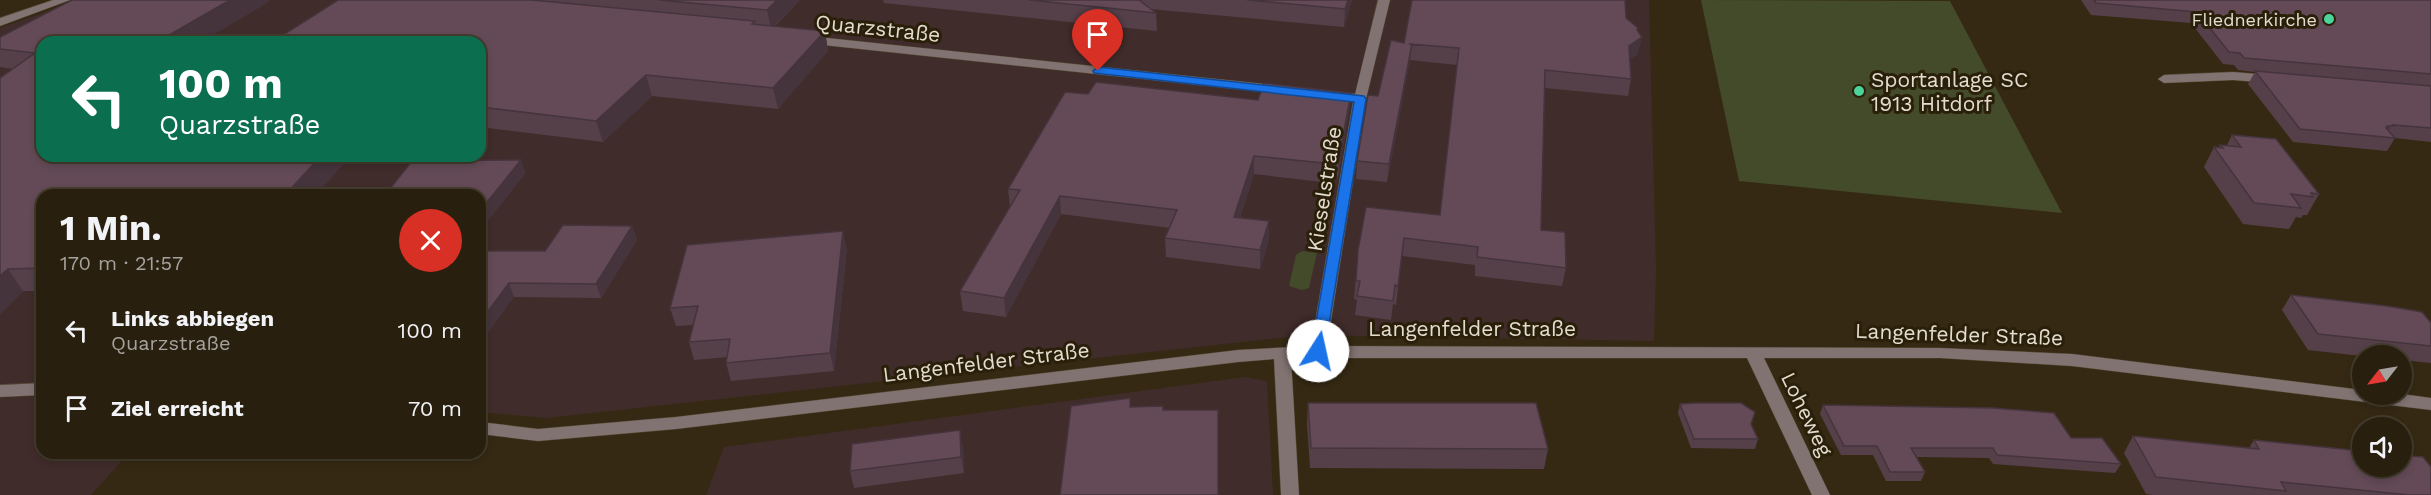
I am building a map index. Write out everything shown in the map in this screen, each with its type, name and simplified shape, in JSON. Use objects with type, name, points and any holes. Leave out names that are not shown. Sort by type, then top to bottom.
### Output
[{"type":"street","points":[[0,22],[64,0]]},
{"type":"street","name":"Kieselstraße","points":[[1318,351],[1360,99],[1384,0]]},
{"type":"street","name":"Quarzstraße","points":[[795,38],[1360,99]]},
{"type":"street","points":[[2164,79],[2233,76],[2280,80]]},
{"type":"street","name":"Langenfelder Straße","points":[[486,429],[538,435],[676,423],[1238,356],[1318,351],[1940,353],[2072,360],[2325,389],[2431,404]]},
{"type":"street","name":"Loheweg","points":[[1753,352],[1821,495]]},
{"type":"street","points":[[1282,353],[1290,495]]},
{"type":"street","points":[[0,391],[36,389]]},
{"type":"shaded area","points":[[79,0],[1649,0],[1656,269],[1654,341],[1306,335],[546,418],[486,413],[486,189],[36,189],[36,459],[124,459],[91,495],[0,495],[0,28]]},
{"type":"shaded area","points":[[1245,377],[1267,381],[1273,495],[706,495],[724,447]]},
{"type":"green space","name":"Sportanlage SC 1913 Hitdorf","points":[[1701,0],[1950,1],[2062,213],[1739,181]]},
{"type":"green space","points":[[1302,251],[1317,253],[1309,288],[1302,290],[1289,286],[1296,255]]},
{"type":"building","points":[[72,0],[230,0],[167,36],[36,36],[36,162],[315,162],[291,189],[36,189],[36,268],[8,269],[0,276],[0,78],[35,53],[0,49],[0,37]]},
{"type":"building","points":[[338,0],[532,0],[755,21],[752,24],[825,31],[773,88],[646,75],[596,121],[486,108],[486,36],[281,36]]},
{"type":"building","points":[[659,0],[777,0],[767,10]]},
{"type":"building","points":[[1029,0],[1139,0],[1156,13]]},
{"type":"building","points":[[1247,0],[1348,0],[1345,9]]},
{"type":"building","points":[[1412,0],[1625,0],[1626,18],[1638,28],[1642,37],[1629,46],[1631,79],[1545,70],[1541,230],[1565,232],[1566,268],[1477,257],[1478,247],[1404,238],[1398,286],[1395,285],[1393,301],[1357,296],[1360,281],[1356,281],[1358,250],[1366,207],[1440,215],[1459,48],[1412,44],[1389,164],[1357,161],[1368,95],[1378,96],[1391,40],[1404,43]]},
{"type":"building","points":[[2094,0],[2431,0],[2431,74],[2244,58],[2240,53],[2229,52],[2197,12],[2096,3]]},
{"type":"building","points":[[2255,71],[2431,86],[2431,128],[2387,126],[2389,128],[2386,128],[2395,138],[2300,129]]},
{"type":"building","points":[[1096,82],[1258,100],[1264,83],[1351,93],[1339,158],[1325,157],[1323,163],[1254,156],[1234,217],[1269,221],[1260,250],[1165,238],[1177,210],[1060,196],[1004,298],[960,291],[1020,190],[1008,189],[1065,92],[1088,94]]},
{"type":"building","points":[[2232,135],[2276,139],[2319,194],[2311,193],[2313,197],[2291,194],[2301,208],[2254,203],[2214,147],[2223,148],[2220,145],[2241,147]]},
{"type":"building","points":[[521,160],[486,204],[486,189],[390,189],[411,162]]},
{"type":"building","points":[[563,225],[632,226],[596,284],[509,283],[486,314],[486,251],[545,251]]},
{"type":"building","points":[[843,231],[830,353],[726,363],[730,339],[689,342],[698,306],[670,308],[687,245]]},
{"type":"building","points":[[2291,295],[2422,312],[2431,323],[2431,346],[2318,334]]},
{"type":"building","points":[[1130,398],[1130,407],[1163,406],[1163,410],[1218,410],[1218,495],[1060,495],[1071,406]]},
{"type":"building","points":[[1308,403],[1536,403],[1548,449],[1311,448]]},
{"type":"building","points":[[1741,403],[1755,412],[1751,424],[1758,439],[1694,439],[1680,404]]},
{"type":"building","points":[[1823,405],[1993,408],[2054,413],[2071,438],[2102,438],[2121,464],[1997,455],[1993,448],[1911,448],[1925,472],[1890,472],[1877,446],[1844,446]]},
{"type":"building","points":[[960,430],[961,457],[850,471],[852,444]]},
{"type":"building","points":[[2133,436],[2259,449],[2254,440],[2352,450],[2352,477],[2412,477],[2412,456],[2423,457],[2431,467],[2431,495],[2409,495],[2281,482],[2286,491],[2156,477]]},
{"type":"place","name":"Fliednerkirche","points":[[2329,19]]},
{"type":"place","name":"Sportanlage SC 1913 Hitdorf","points":[[1859,91]]},
{"type":"route","points":[[1098,71],[1360,99],[1318,351]]}]
